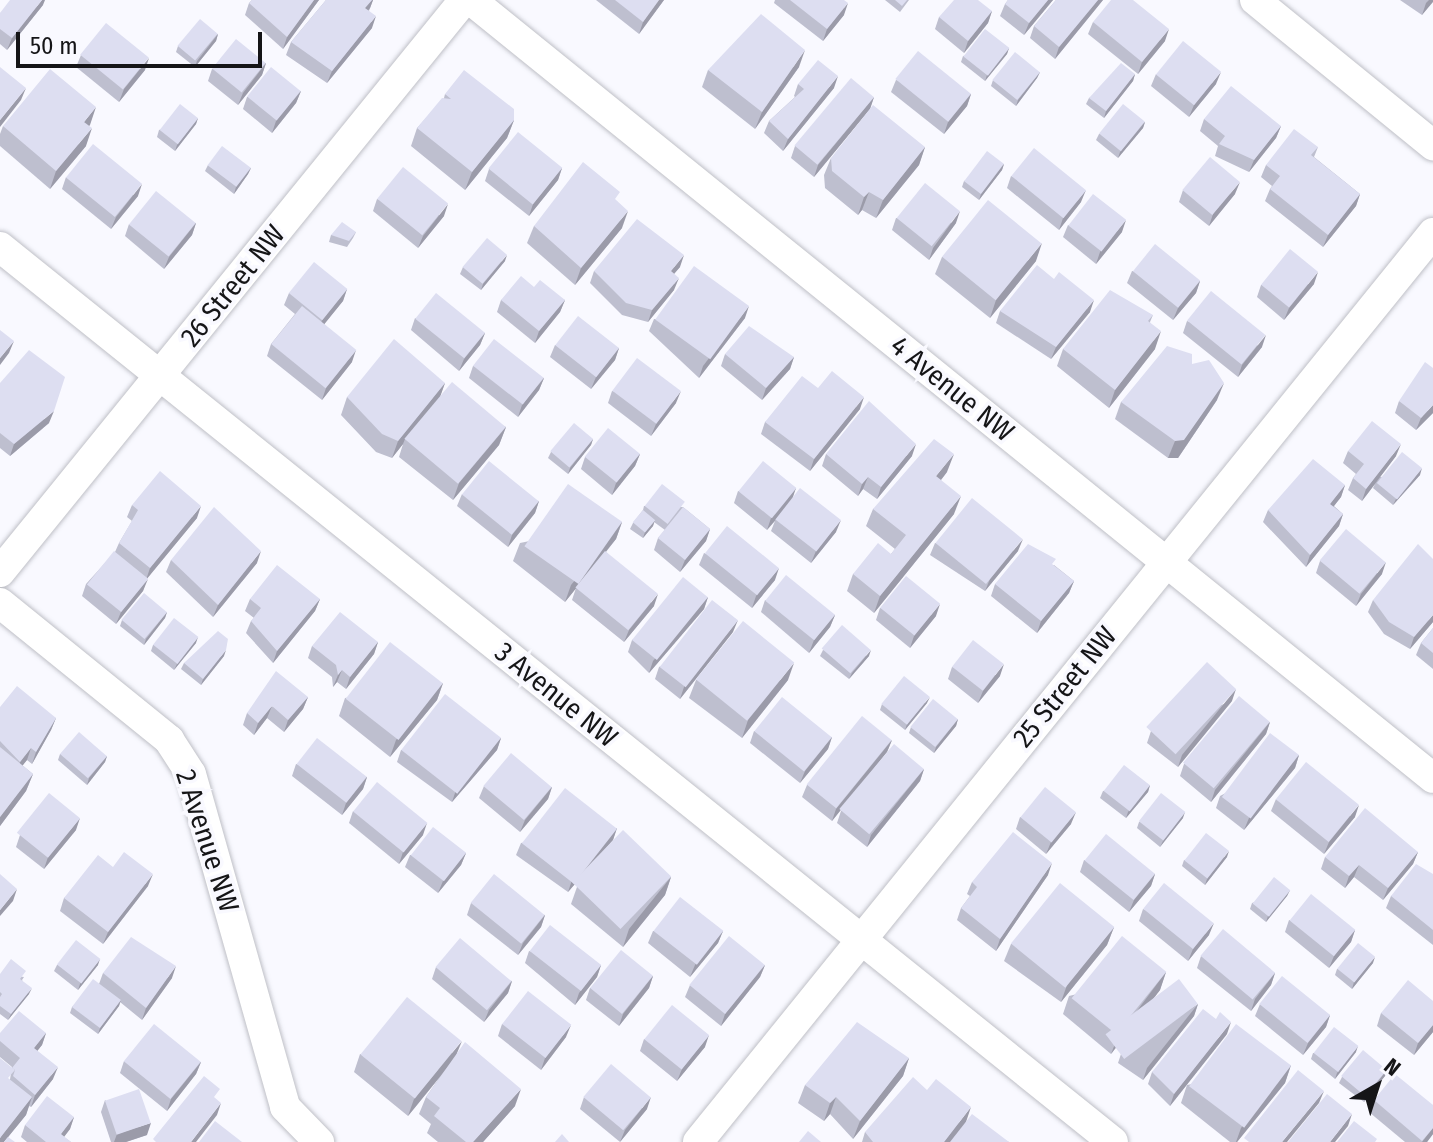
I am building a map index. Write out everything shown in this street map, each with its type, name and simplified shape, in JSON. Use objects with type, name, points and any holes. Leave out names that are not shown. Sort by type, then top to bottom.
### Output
[{"type":"street","name":"26 Street NW","points":[[0,572],[464,0]]},
{"type":"street","name":"4 Avenue NW","points":[[471,0],[1433,778]]},
{"type":"street","points":[[1255,0],[1433,145]]},
{"type":"street","name":"25 Street NW","points":[[698,1142],[1433,233]]},
{"type":"street","name":"3 Avenue NW","points":[[0,247],[1113,1142]]},
{"type":"street","name":"2 Avenue NW","points":[[0,603],[169,740],[191,774],[285,1107],[319,1142]]},
{"type":"building","points":[[10,0],[42,0],[12,38],[0,29],[0,13]]},
{"type":"building","points":[[252,0],[314,0],[287,37],[249,3]]},
{"type":"building","points":[[326,0],[372,0],[365,8],[376,16],[332,71],[291,42]]},
{"type":"building","points":[[615,0],[659,0],[643,22]]},
{"type":"building","points":[[790,0],[844,0],[848,3],[827,29]]},
{"type":"building","points":[[954,0],[978,0],[992,11],[968,41],[939,17]]},
{"type":"building","points":[[1008,0],[1048,0],[1029,23],[1005,4]]},
{"type":"building","points":[[1056,0],[1098,0],[1059,47],[1034,26]]},
{"type":"building","points":[[1111,0],[1133,0],[1169,29],[1142,62],[1093,22]]},
{"type":"building","points":[[761,14],[805,50],[762,112],[708,70]]},
{"type":"building","points":[[200,19],[218,34],[195,61],[178,46]]},
{"type":"building","points":[[106,23],[149,58],[123,89],[80,55]]},
{"type":"building","points":[[985,29],[1009,48],[988,76],[963,57]]},
{"type":"building","points":[[236,39],[266,63],[242,92],[212,69]]},
{"type":"building","points":[[1183,41],[1221,72],[1194,105],[1156,74]]},
{"type":"building","points":[[918,51],[971,94],[948,122],[895,79]]},
{"type":"building","points":[[1015,52],[1040,72],[1017,100],[992,80]]},
{"type":"building","points":[[818,60],[838,76],[788,139],[769,121],[804,89],[798,84]]},
{"type":"building","points":[[1121,63],[1135,74],[1106,111],[1089,98]]},
{"type":"building","points":[[0,67],[26,88],[0,120]]},
{"type":"building","points":[[271,67],[301,91],[277,120],[247,97]]},
{"type":"building","points":[[50,69],[96,107],[84,122],[92,128],[56,171],[3,126]]},
{"type":"building","points":[[464,70],[514,109],[514,120],[472,172],[417,128],[442,98],[451,99],[445,94]]},
{"type":"building","points":[[851,78],[874,97],[817,165],[794,145]]},
{"type":"building","points":[[1231,86],[1281,126],[1254,160],[1219,144],[1225,136],[1204,119]]},
{"type":"building","points":[[180,104],[198,118],[178,144],[160,130]]},
{"type":"building","points":[[1123,104],[1145,122],[1121,151],[1099,134]]},
{"type":"building","points":[[873,105],[925,147],[883,200],[869,192],[864,197],[832,171],[831,158]]},
{"type":"building","points":[[1294,129],[1318,147],[1311,155],[1360,194],[1328,235],[1270,189],[1280,176],[1266,165]]},
{"type":"building","points":[[518,132],[562,168],[533,204],[488,169]]},
{"type":"building","points":[[93,144],[142,184],[115,217],[66,177]]},
{"type":"building","points":[[222,146],[251,168],[236,187],[208,165]]},
{"type":"building","points":[[1034,148],[1086,190],[1063,218],[1011,176]]},
{"type":"building","points":[[987,151],[1004,164],[981,194],[964,181]]},
{"type":"building","points":[[1210,157],[1240,182],[1212,215],[1182,190]]},
{"type":"building","points":[[583,162],[620,192],[615,199],[628,211],[581,268],[534,226]]},
{"type":"building","points":[[403,167],[448,204],[422,235],[377,199]]},
{"type":"building","points":[[925,183],[960,211],[932,246],[897,218]]},
{"type":"building","points":[[156,191],[196,223],[169,257],[129,224]]},
{"type":"building","points":[[1093,194],[1126,220],[1101,251],[1068,226]]},
{"type":"building","points":[[988,200],[1042,243],[996,300],[942,257]]},
{"type":"building","points":[[637,219],[684,255],[671,271],[679,278],[652,310],[626,303],[594,271]]},
{"type":"building","points":[[342,222],[356,232],[349,241],[331,235]]},
{"type":"building","points":[[487,238],[507,255],[482,284],[463,267]]},
{"type":"building","points":[[1155,244],[1200,281],[1178,308],[1133,271]]},
{"type":"building","points":[[1290,249],[1318,272],[1289,307],[1261,285]]},
{"type":"building","points":[[314,262],[347,289],[322,320],[289,293]]},
{"type":"building","points":[[1037,265],[1054,279],[1059,272],[1094,300],[1056,347],[1000,311]]},
{"type":"building","points":[[694,266],[749,306],[710,359],[655,319]]},
{"type":"building","points":[[521,276],[534,287],[540,280],[565,300],[539,331],[501,300]]},
{"type":"building","points":[[1110,290],[1153,315],[1148,321],[1161,331],[1115,390],[1063,349]]},
{"type":"building","points":[[1211,291],[1265,335],[1241,365],[1187,321]]},
{"type":"building","points":[[436,293],[485,333],[464,358],[415,319]]},
{"type":"building","points":[[302,306],[356,350],[326,388],[271,344]]},
{"type":"building","points":[[578,316],[619,348],[596,377],[555,345]]},
{"type":"building","points":[[749,326],[794,357],[766,388],[725,354]]},
{"type":"building","points":[[0,330],[14,341],[0,358]]},
{"type":"building","points":[[394,339],[445,383],[398,441],[382,434],[347,397]]},
{"type":"building","points":[[494,339],[544,378],[523,405],[473,366]]},
{"type":"building","points":[[1167,346],[1192,354],[1192,364],[1209,360],[1224,383],[1184,440],[1175,441],[1121,402]]},
{"type":"building","points":[[29,350],[65,377],[54,411],[14,444],[0,433],[0,383]]},
{"type":"building","points":[[637,358],[681,391],[656,424],[612,391]]},
{"type":"building","points":[[1425,362],[1433,368],[1433,405],[1421,418],[1399,401]]},
{"type":"building","points":[[832,371],[864,397],[814,459],[765,422],[802,376],[818,388]]},
{"type":"building","points":[[452,382],[506,427],[458,484],[404,439]]},
{"type":"building","points":[[869,401],[916,444],[881,487],[868,477],[862,484],[826,454]]},
{"type":"building","points":[[1372,421],[1401,444],[1366,489],[1353,478],[1364,464],[1348,451]]},
{"type":"building","points":[[574,423],[593,439],[569,467],[550,451]]},
{"type":"building","points":[[608,428],[640,454],[617,483],[585,457]]},
{"type":"building","points":[[934,439],[954,454],[936,476],[961,496],[880,596],[853,574],[878,543],[891,554],[906,535],[873,509]]},
{"type":"building","points":[[1402,452],[1422,468],[1397,499],[1377,483]]},
{"type":"building","points":[[1313,459],[1345,485],[1330,504],[1343,514],[1310,555],[1268,510]]},
{"type":"building","points":[[489,461],[539,501],[512,535],[462,494]]},
{"type":"building","points":[[763,461],[796,488],[772,518],[738,491]]},
{"type":"building","points":[[160,471],[201,506],[150,568],[119,543],[138,510],[132,505]]},
{"type":"building","points":[[568,484],[622,522],[578,584],[524,546]]},
{"type":"building","points":[[662,484],[685,502],[668,524],[645,506]]},
{"type":"building","points":[[800,488],[841,520],[816,552],[775,520]]},
{"type":"building","points":[[972,498],[1023,539],[986,584],[935,543]]},
{"type":"building","points":[[214,507],[261,551],[218,605],[171,560]]},
{"type":"building","points":[[683,507],[710,529],[685,560],[658,538]]},
{"type":"building","points":[[643,510],[655,520],[645,533],[633,522]]},
{"type":"building","points":[[727,526],[779,568],[757,595],[705,553]]},
{"type":"building","points":[[1346,529],[1386,562],[1359,594],[1320,560]]},
{"type":"building","points":[[1028,544],[1056,559],[1052,564],[1074,581],[1041,621],[995,584]]},
{"type":"building","points":[[1418,544],[1433,559],[1433,615],[1414,637],[1389,622],[1373,600]]},
{"type":"building","points":[[114,551],[148,579],[121,612],[87,584]]},
{"type":"building","points":[[605,551],[658,594],[628,630],[575,588]]},
{"type":"building","points":[[277,565],[320,599],[277,651],[251,621],[261,608],[250,599]]},
{"type":"building","points":[[786,575],[835,615],[814,640],[765,601]]},
{"type":"building","points":[[906,576],[940,604],[914,636],[880,608]]},
{"type":"building","points":[[683,577],[708,597],[657,660],[632,640]]},
{"type":"building","points":[[144,593],[167,612],[144,639],[122,620]]},
{"type":"building","points":[[712,600],[738,620],[686,687],[660,667]]},
{"type":"building","points":[[340,612],[378,642],[350,677],[342,670],[338,675],[336,665],[312,646]]},
{"type":"building","points":[[174,618],[198,637],[177,664],[153,645]]},
{"type":"building","points":[[743,621],[794,663],[747,721],[696,679]]},
{"type":"building","points":[[842,625],[871,650],[850,673],[822,648]]},
{"type":"building","points":[[1433,628],[1433,653],[1421,643]]},
{"type":"building","points":[[218,631],[228,639],[226,650],[203,679],[184,663]]},
{"type":"building","points":[[973,640],[1004,664],[983,691],[952,667]]},
{"type":"building","points":[[390,642],[443,683],[398,740],[346,699]]},
{"type":"building","points":[[1207,662],[1236,689],[1176,754],[1146,727]]},
{"type":"building","points":[[276,671],[308,697],[288,720],[272,706],[258,723],[247,713]]},
{"type":"building","points":[[904,676],[930,697],[907,725],[881,704]]},
{"type":"building","points":[[17,686],[56,718],[36,752],[31,748],[20,762],[0,741],[0,707]]},
{"type":"building","points":[[445,694],[501,738],[457,794],[401,750]]},
{"type":"building","points":[[1239,696],[1270,722],[1214,788],[1183,763]]},
{"type":"building","points":[[782,697],[832,737],[804,771],[754,731]]},
{"type":"building","points":[[933,699],[958,719],[935,747],[910,727]]},
{"type":"building","points":[[862,716],[892,740],[836,808],[807,784]]},
{"type":"building","points":[[79,732],[107,756],[88,778],[60,754]]},
{"type":"building","points":[[1270,733],[1299,755],[1251,819],[1222,797]]},
{"type":"building","points":[[317,738],[367,777],[346,803],[297,764]]},
{"type":"building","points":[[894,744],[924,769],[869,834],[839,809]]},
{"type":"building","points":[[0,747],[33,774],[0,817]]},
{"type":"building","points":[[511,753],[552,787],[524,820],[483,786]]},
{"type":"building","points":[[1306,762],[1359,805],[1329,842],[1276,799]]},
{"type":"building","points":[[1124,765],[1150,785],[1130,811],[1104,791]]},
{"type":"building","points":[[377,782],[428,823],[404,852],[353,812]]},
{"type":"building","points":[[1045,787],[1076,812],[1052,842],[1020,817]]},
{"type":"building","points":[[565,788],[617,829],[574,884],[522,843]]},
{"type":"building","points":[[49,793],[80,818],[48,858],[17,833]]},
{"type":"building","points":[[1161,793],[1185,812],[1163,840],[1139,821]]},
{"type":"building","points":[[1365,808],[1418,852],[1388,888],[1359,865],[1349,876],[1325,857]]},
{"type":"building","points":[[433,827],[466,853],[444,881],[411,855]]},
{"type":"building","points":[[623,830],[671,877],[620,929],[572,883]]},
{"type":"building","points":[[1013,832],[1052,863],[1000,939],[961,908],[977,887],[972,882]]},
{"type":"building","points":[[1206,833],[1229,851],[1207,878],[1184,861]]},
{"type":"building","points":[[1106,834],[1155,874],[1134,900],[1085,860]]},
{"type":"building","points":[[124,852],[153,874],[108,932],[64,898],[98,855],[113,867]]},
{"type":"building","points":[[1416,864],[1433,874],[1433,930],[1391,896]]},
{"type":"building","points":[[0,874],[17,889],[0,910]]},
{"type":"building","points":[[494,874],[545,915],[521,944],[471,903]]},
{"type":"building","points":[[1274,877],[1290,890],[1269,917],[1253,903]]},
{"type":"building","points":[[1060,883],[1114,927],[1065,988],[1011,944]]},
{"type":"building","points":[[1164,883],[1214,923],[1193,949],[1143,909]]},
{"type":"building","points":[[1311,894],[1355,930],[1334,956],[1290,920]]},
{"type":"building","points":[[680,897],[723,931],[697,965],[654,931]]},
{"type":"building","points":[[550,925],[601,965],[581,991],[530,951]]},
{"type":"building","points":[[1223,929],[1275,973],[1253,1000],[1201,956]]},
{"type":"building","points":[[729,936],[765,965],[725,1014],[689,985]]},
{"type":"building","points":[[1122,936],[1166,972],[1116,1034],[1072,998]]},
{"type":"building","points":[[131,937],[176,966],[146,1008],[103,973]]},
{"type":"building","points":[[460,938],[511,981],[487,1010],[436,967]]},
{"type":"building","points":[[76,940],[100,959],[81,984],[57,964]]},
{"type":"building","points":[[1358,943],[1375,957],[1354,982],[1337,969]]},
{"type":"building","points":[[621,950],[653,976],[622,1014],[590,988]]},
{"type":"building","points":[[11,959],[26,971],[20,979],[32,988],[11,1014],[0,1006],[0,974]]},
{"type":"building","points":[[1282,976],[1330,1015],[1308,1043],[1259,1004]]},
{"type":"building","points":[[93,979],[121,1000],[100,1028],[72,1007]]},
{"type":"building","points":[[1179,979],[1198,1004],[1124,1059],[1106,1034]]},
{"type":"building","points":[[1408,980],[1433,1001],[1433,1025],[1418,1043],[1381,1013]]},
{"type":"building","points":[[528,991],[571,1025],[545,1058],[502,1024]]},
{"type":"building","points":[[407,997],[461,1041],[415,1099],[360,1055]]},
{"type":"building","points":[[672,1005],[709,1035],[682,1069],[644,1039]]},
{"type":"building","points":[[1203,1009],[1216,1019],[1220,1012],[1231,1022],[1174,1094],[1152,1072]]},
{"type":"building","points":[[19,1011],[46,1033],[34,1048],[58,1067],[35,1095],[13,1076],[15,1070],[12,1068],[20,1058],[0,1041],[0,1033]]},
{"type":"building","points":[[857,1022],[909,1058],[860,1121],[836,1097],[830,1103],[805,1085]]},
{"type":"building","points":[[154,1024],[201,1062],[170,1099],[124,1061]]},
{"type":"building","points":[[1236,1024],[1291,1066],[1244,1128],[1189,1086]]},
{"type":"building","points":[[1334,1027],[1358,1046],[1338,1072],[1314,1053]]},
{"type":"building","points":[[465,1042],[521,1089],[473,1142],[466,1142],[434,1116],[440,1108],[426,1097]]},
{"type":"building","points":[[1363,1050],[1387,1070],[1365,1096],[1341,1076]]},
{"type":"building","points":[[0,1058],[15,1070],[8,1078],[32,1097],[0,1138]]},
{"type":"building","points":[[611,1064],[651,1097],[623,1130],[583,1097]]},
{"type":"building","points":[[1298,1070],[1324,1091],[1282,1142],[1249,1142],[1244,1138]]},
{"type":"building","points":[[1395,1074],[1433,1105],[1433,1128],[1422,1141],[1374,1100]]},
{"type":"building","points":[[204,1076],[220,1089],[214,1097],[221,1103],[191,1142],[156,1142],[153,1139]]},
{"type":"building","points":[[913,1077],[927,1090],[936,1079],[971,1107],[944,1142],[873,1142],[865,1132]]},
{"type":"building","points":[[139,1089],[151,1123],[117,1135],[105,1101]]},
{"type":"building","points":[[1327,1094],[1352,1114],[1330,1142],[1288,1142]]},
{"type":"building","points":[[47,1096],[74,1117],[61,1134],[71,1142],[46,1142],[25,1125]]},
{"type":"building","points":[[972,1114],[1009,1142],[950,1142]]},
{"type":"building","points":[[215,1121],[242,1142],[199,1142]]},
{"type":"building","points":[[1354,1121],[1377,1139],[1375,1142],[1337,1142]]},
{"type":"building","points":[[808,1131],[821,1142],[799,1142]]},
{"type":"building","points":[[562,1134],[569,1142],[555,1142]]}]
